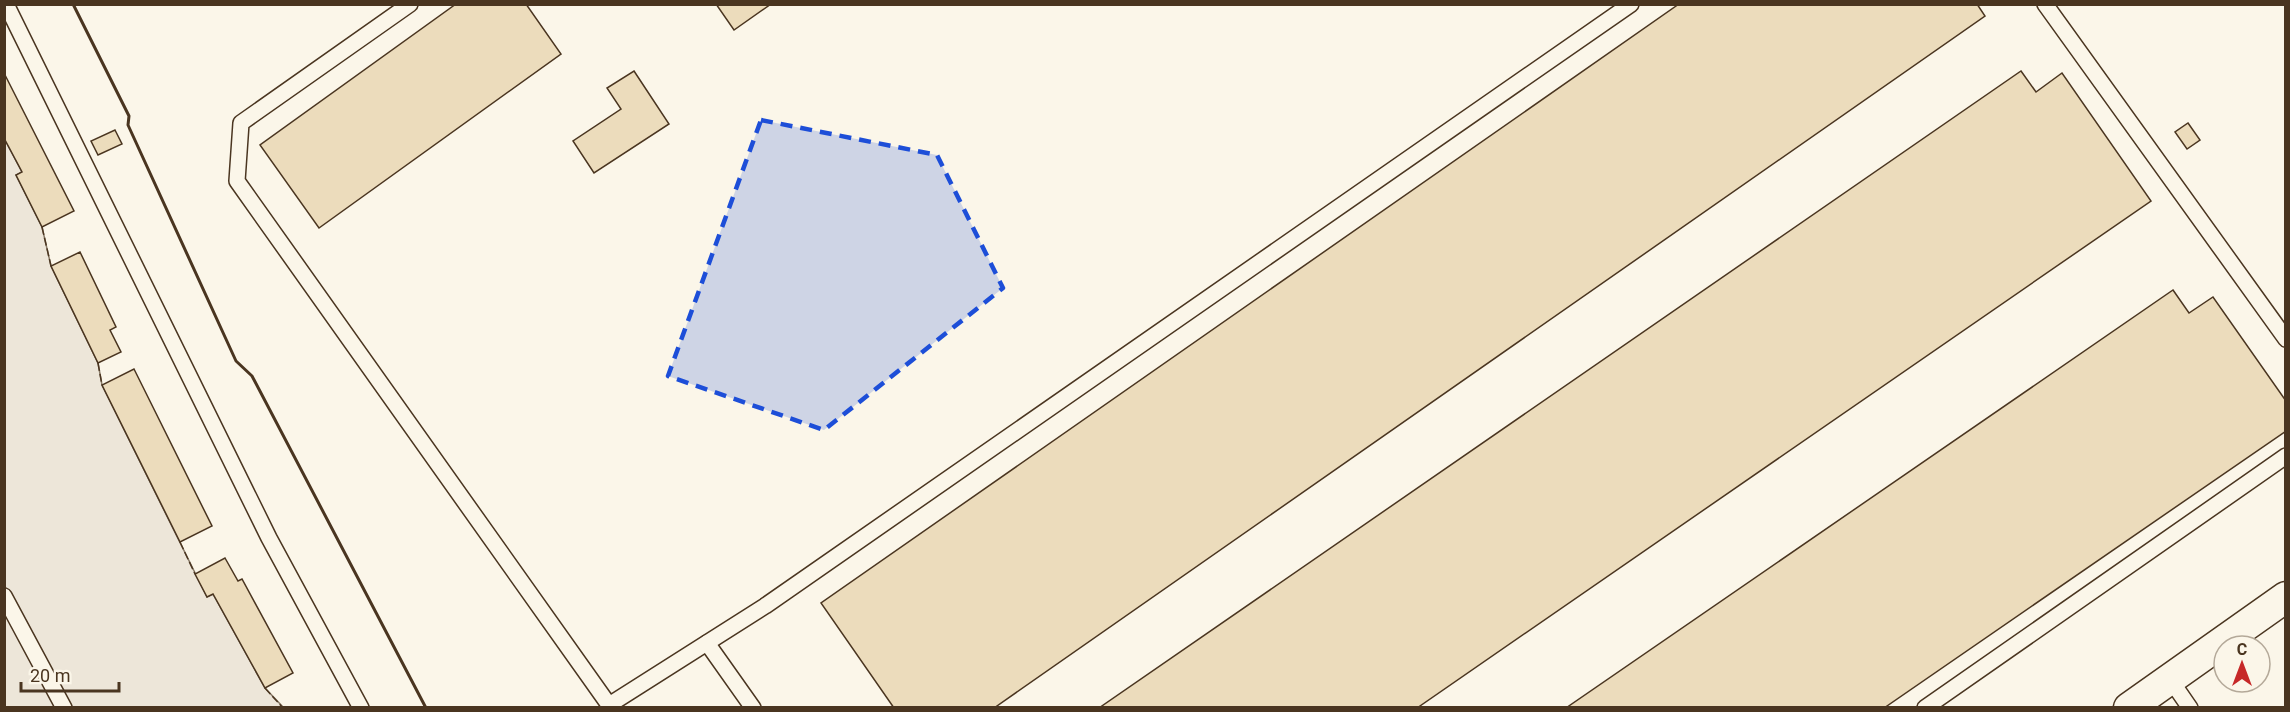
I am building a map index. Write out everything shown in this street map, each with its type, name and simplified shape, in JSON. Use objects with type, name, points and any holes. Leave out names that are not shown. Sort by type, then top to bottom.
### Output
[{"type":"street","points":[[2129,708],[2286,597]]},
{"type":"lane","points":[[6,4],[269,538],[361,708]]},
{"type":"lane","points":[[410,4],[241,123],[237,181],[609,705],[765,606],[1631,4]]},
{"type":"lane","points":[[2045,4],[2286,339]]},
{"type":"lane","points":[[1925,708],[2286,456]]},
{"type":"lane","points":[[4,596],[64,708]]},
{"type":"lane","points":[[706,643],[753,708]]},
{"type":"lane","points":[[2170,679],[2190,708]]},
{"type":"highlighted area","points":[[761,120],[937,155],[1003,288],[824,430],[668,376]]},
{"type":"shaded area","points":[[4,138],[22,172],[16,175],[42,227],[51,266],[98,363],[102,385],[207,597],[213,594],[265,688],[283,707],[5,707]]},
{"type":"building","points":[[456,4],[526,4],[561,54],[319,228],[260,145]]},
{"type":"building","points":[[716,4],[771,4],[734,30]]},
{"type":"building","points":[[1679,4],[1977,4],[1985,16],[994,708],[894,708],[821,603]]},
{"type":"building","points":[[634,71],[669,124],[594,173],[573,141],[621,109],[607,88]]},
{"type":"building","points":[[2021,71],[2036,92],[2062,73],[2151,201],[1417,708],[1099,708]]},
{"type":"building","points":[[4,73],[74,211],[42,227],[16,175],[22,172],[4,138]]},
{"type":"building","points":[[2188,123],[2200,140],[2187,149],[2175,132]]},
{"type":"building","points":[[115,130],[122,144],[98,155],[91,141]]},
{"type":"building","points":[[80,252],[116,327],[110,330],[121,352],[98,363],[51,266]]},
{"type":"building","points":[[2173,290],[2189,313],[2213,297],[2286,401],[2286,431],[1884,708],[1566,708]]},
{"type":"building","points":[[134,369],[212,526],[180,542],[102,385]]},
{"type":"building","points":[[225,558],[238,581],[242,579],[293,673],[265,688],[213,594],[207,597],[195,574]]},
{"type":"fence","points":[[42,227],[51,266]]},
{"type":"fence","points":[[98,363],[102,385]]},
{"type":"fence","points":[[180,542],[195,574]]},
{"type":"fence","points":[[265,688],[283,708]]},
{"type":"wall","points":[[73,4],[129,116],[128,125],[236,361],[252,376],[426,708]]}]
